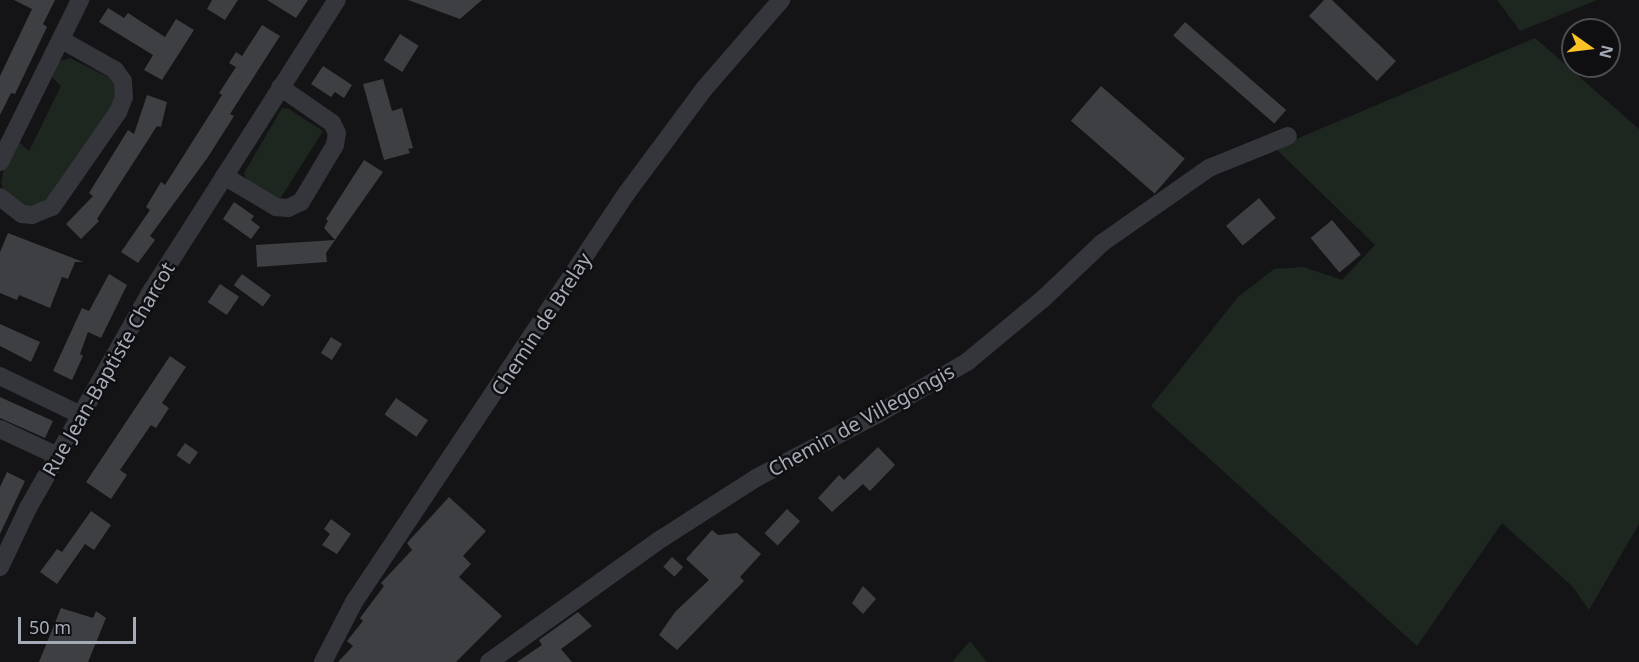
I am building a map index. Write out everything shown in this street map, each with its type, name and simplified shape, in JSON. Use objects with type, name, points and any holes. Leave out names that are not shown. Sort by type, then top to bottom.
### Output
[{"type":"street","points":[[0,162],[80,0]]},
{"type":"street","name":"Rue Jean-Baptiste Charcot","points":[[0,567],[58,456],[152,290],[337,0]]},
{"type":"street","name":"Chemin de Brelay","points":[[323,662],[354,602],[626,194],[705,89],[781,0]]},
{"type":"street","points":[[0,197],[22,214],[32,215],[52,207],[118,112],[124,97],[123,81],[115,70],[62,40]]},
{"type":"street","points":[[224,176],[276,207],[288,208],[301,202],[335,145],[337,133],[332,123],[280,87]]},
{"type":"street","name":"Chemin de Villegongis","points":[[489,662],[661,539],[756,477],[878,414],[967,362],[1044,298],[1102,243],[1209,168],[1288,136]]},
{"type":"street","points":[[0,376],[81,415]]},
{"type":"street","points":[[0,429],[58,456]]},
{"type":"shaded area","points":[[1497,0],[1597,0],[1520,31]]},
{"type":"shaded area","points":[[1535,38],[1561,61],[1561,78],[1581,78],[1639,129],[1639,524],[1589,610],[1573,587],[1502,523],[1417,646],[1151,406],[1238,297],[1274,269],[1303,267],[1342,280],[1375,245],[1275,148]]},
{"type":"shaded area","points":[[70,58],[118,82],[114,105],[48,203],[36,209],[7,201],[1,182],[5,164],[18,141],[29,151],[61,86],[51,76],[60,61]]},
{"type":"shaded area","points":[[282,108],[289,109],[323,131],[280,199],[247,181],[244,173]]},
{"type":"shaded area","points":[[970,641],[987,662],[952,662]]},
{"type":"building","points":[[14,0],[55,0],[43,24],[47,27],[15,94],[11,93],[0,115],[0,76],[32,9]]},
{"type":"building","points":[[212,0],[238,0],[225,20],[207,9]]},
{"type":"building","points":[[267,0],[308,0],[296,18]]},
{"type":"building","points":[[408,0],[482,0],[460,19]]},
{"type":"building","points":[[1324,0],[1332,0],[1396,61],[1377,81],[1309,16]]},
{"type":"building","points":[[108,8],[124,18],[128,13],[165,37],[176,19],[194,30],[162,80],[144,70],[153,55],[99,22]]},
{"type":"building","points":[[1185,22],[1286,110],[1274,123],[1173,36]]},
{"type":"building","points":[[262,25],[280,36],[230,114],[234,116],[208,157],[150,236],[155,240],[138,263],[121,252],[150,210],[146,207],[161,182],[165,185],[222,95],[219,93],[236,67],[229,63],[236,52],[242,56]]},
{"type":"building","points":[[400,34],[419,46],[402,72],[384,60]]},
{"type":"building","points":[[323,66],[352,85],[344,98],[335,92],[331,97],[311,84]]},
{"type":"building","points":[[383,79],[392,111],[402,108],[413,148],[408,149],[410,153],[384,160],[363,84]]},
{"type":"building","points":[[1101,86],[1185,159],[1155,194],[1071,121]]},
{"type":"building","points":[[147,95],[167,102],[161,127],[157,126],[97,219],[99,221],[81,239],[66,224],[93,196],[89,193],[128,130],[134,134]]},
{"type":"building","points":[[364,160],[383,172],[335,240],[324,228],[328,221],[326,219]]},
{"type":"building","points":[[1259,198],[1276,218],[1243,246],[1226,226]]},
{"type":"building","points":[[234,202],[254,216],[251,220],[260,227],[251,239],[223,219]]},
{"type":"building","points":[[1332,220],[1361,254],[1339,272],[1311,238]]},
{"type":"building","points":[[8,233],[83,262],[75,262],[68,279],[62,277],[50,308],[19,295],[17,300],[0,293],[0,252]]},
{"type":"building","points":[[335,240],[326,253],[327,262],[257,267],[256,245]]},
{"type":"building","points":[[109,274],[127,285],[101,338],[88,332],[80,354],[83,356],[72,380],[53,371],[82,308],[89,311]]},
{"type":"building","points":[[242,274],[271,295],[263,306],[234,285]]},
{"type":"building","points":[[220,284],[239,297],[227,315],[208,302]]},
{"type":"building","points":[[0,324],[40,342],[31,362],[0,346]]},
{"type":"building","points":[[331,337],[342,344],[332,360],[321,353]]},
{"type":"building","points":[[170,356],[186,367],[162,403],[169,408],[156,428],[151,425],[120,470],[127,475],[111,499],[86,482]]},
{"type":"building","points":[[0,397],[53,421],[45,438],[0,418]]},
{"type":"building","points":[[396,398],[428,420],[416,437],[385,414]]},
{"type":"building","points":[[185,443],[198,452],[190,464],[176,455]]},
{"type":"building","points":[[878,447],[895,465],[870,491],[863,484],[832,512],[818,498],[839,475],[844,480]]},
{"type":"building","points":[[7,472],[25,481],[0,534],[0,487]]},
{"type":"building","points":[[449,497],[486,531],[463,556],[471,564],[459,577],[502,616],[456,662],[338,662],[353,646],[347,641],[363,621],[360,618],[384,586],[381,583],[412,550],[407,543]]},
{"type":"building","points":[[787,509],[800,521],[778,545],[764,533]]},
{"type":"building","points":[[91,511],[111,525],[94,550],[85,544],[57,584],[40,572],[57,549],[62,552]]},
{"type":"building","points":[[331,519],[351,534],[337,554],[322,545],[330,534],[324,529]]},
{"type":"building","points":[[712,530],[718,535],[737,533],[761,554],[740,577],[744,581],[677,650],[659,635],[675,612],[709,580],[686,559]]},
{"type":"building","points":[[672,557],[683,567],[674,577],[663,567]]},
{"type":"building","points":[[863,586],[876,599],[863,614],[852,603]]},
{"type":"building","points":[[61,608],[93,618],[96,611],[106,618],[88,662],[39,662]]},
{"type":"building","points":[[578,612],[592,626],[561,649],[572,662],[517,662],[542,645],[539,640]]}]
